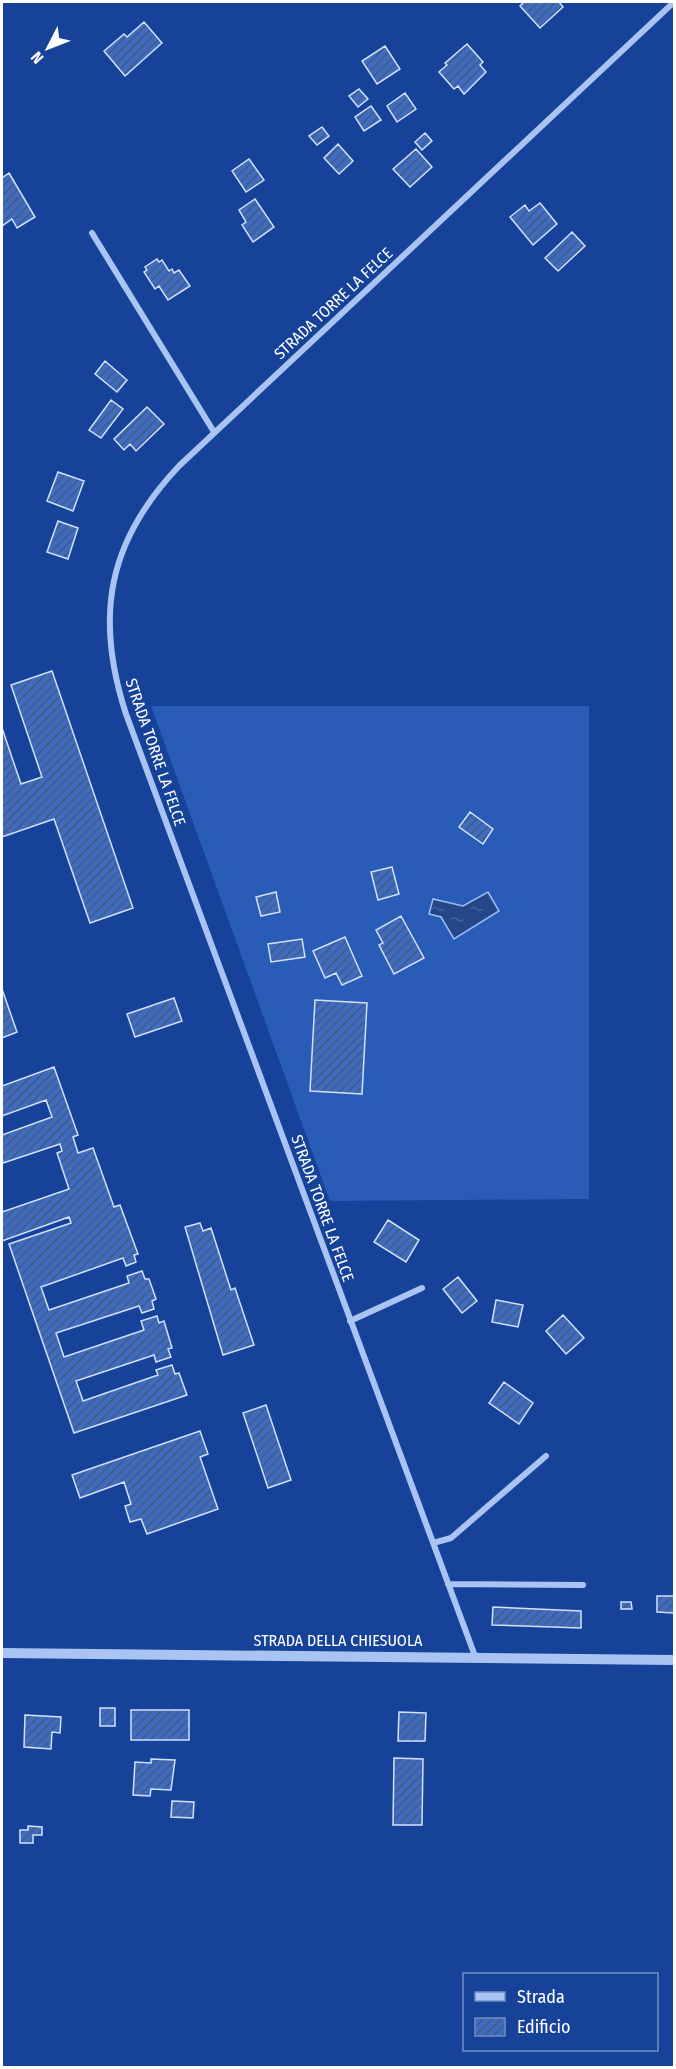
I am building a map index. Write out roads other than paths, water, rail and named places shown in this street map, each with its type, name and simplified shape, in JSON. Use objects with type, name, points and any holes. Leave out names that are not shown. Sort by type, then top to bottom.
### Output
[{"type":"street","name":"STRADA TORRE LA FELCE","points":[[475,1656],[137,745],[112,661],[108,630],[110,596],[115,569],[127,539],[159,488],[214,432],[675,2]]},
{"type":"street","points":[[92,233],[214,432]]},
{"type":"street","points":[[350,1321],[422,1288]]},
{"type":"street","points":[[433,1543],[451,1538],[546,1455]]},
{"type":"street","points":[[448,1584],[584,1585]]},
{"type":"street","name":"STRADA DELLA CHIESUOLA","points":[[2,1653],[475,1656],[675,1660]]},
{"type":"water","points":[[488,892],[499,911],[454,939],[441,917],[429,914],[433,899],[463,906]]}]
